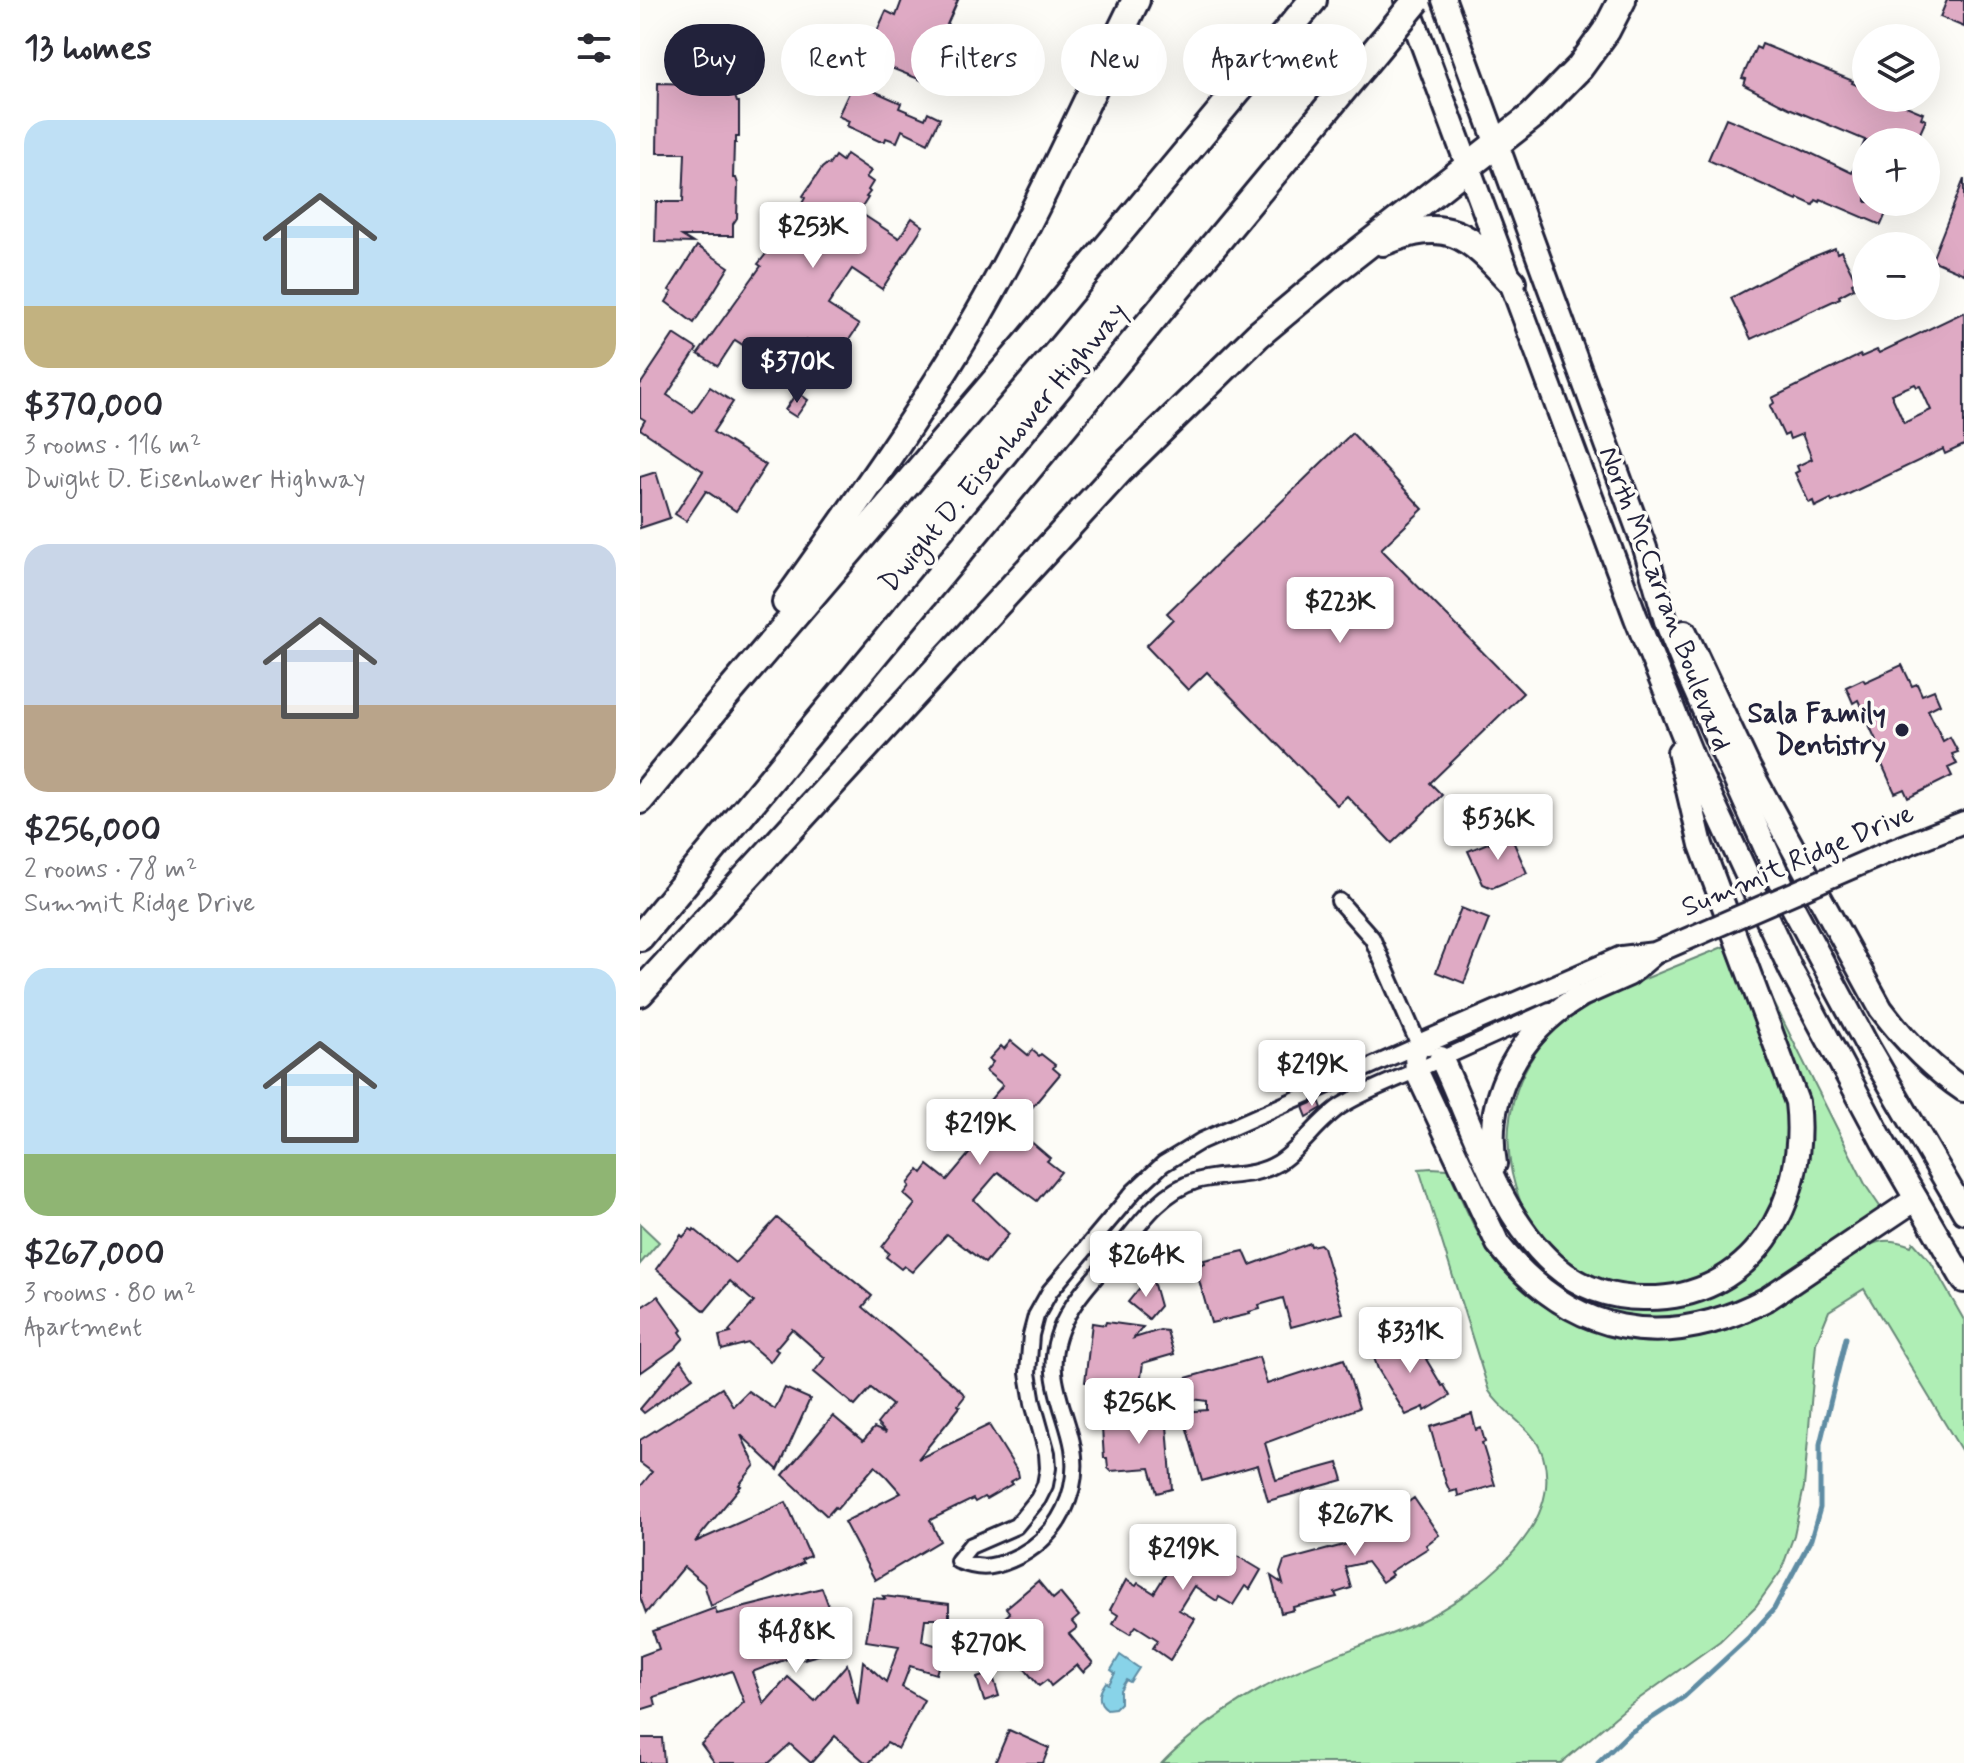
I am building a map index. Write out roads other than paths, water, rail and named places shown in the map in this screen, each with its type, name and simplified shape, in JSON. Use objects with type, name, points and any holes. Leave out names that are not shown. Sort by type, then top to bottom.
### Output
[{"type":"highway","points":[[726,696],[764,632],[864,494],[925,402],[979,313],[1029,220],[1136,0]]},
{"type":"highway","name":"Dwight D. Eisenhower Highway","points":[[640,800],[1313,0]]},
{"type":"highway","name":"Dwight D. Eisenhower Highway","points":[[640,937],[1417,0]]},
{"type":"highway","points":[[640,993],[1120,470],[1258,335],[1532,116],[1580,67],[1606,31],[1622,0]]},
{"type":"highway","points":[[1338,268],[1392,238],[1421,229],[1438,228],[1454,232],[1476,247],[1512,282]]},
{"type":"main road","name":"North McCarran Boulevard","points":[[1406,0],[1663,685],[1700,775],[1785,958],[1883,1142],[1964,1281]]},
{"type":"main road","name":"North McCarran Boulevard","points":[[1444,0],[1645,548],[1671,633],[1764,848],[1803,929],[1964,1212]]},
{"type":"main road","points":[[1645,548],[1749,768],[1881,1009],[1923,1058],[1964,1090]]},
{"type":"main road","points":[[1441,1058],[1508,1207],[1538,1249],[1570,1278],[1607,1294],[1657,1299],[1699,1290],[1720,1280],[1740,1266],[1769,1236],[1789,1197],[1799,1143],[1797,1102],[1701,845],[1663,685]]},
{"type":"main road","points":[[1508,1207],[1492,1149],[1494,1113],[1500,1092],[1508,1071],[1534,1031],[1577,998]]},
{"type":"main road","points":[[1416,1070],[1487,1225],[1511,1261],[1548,1295],[1567,1307],[1610,1323],[1668,1330],[1705,1325],[1726,1318],[1767,1299],[1916,1199]]},
{"type":"street","name":"Summit Ridge Drive","points":[[1655,953],[1629,975],[1370,1090],[1340,1107],[1312,1129],[1292,1152],[1269,1168],[1244,1176],[1193,1182],[1180,1188],[1153,1210],[1083,1292],[1064,1320],[1057,1337],[1054,1373],[1075,1465],[1074,1482],[1062,1517],[1039,1543],[1014,1558],[986,1568],[975,1568],[958,1561],[970,1546],[1016,1526],[1045,1485],[1047,1453],[1028,1373],[1036,1316],[1050,1291],[1134,1191],[1163,1164],[1201,1141],[1622,957],[1655,953],[1964,822]]},
{"type":"street","points":[[1339,901],[1372,938],[1419,1045],[1415,1056],[1416,1070]]},
{"type":"street","points":[[1419,1045],[1441,1058]]},
{"type":"water","points":[[1120,1655],[1139,1668],[1120,1690],[1120,1703],[1115,1708],[1107,1709],[1101,1703],[1100,1693],[1115,1673],[1111,1670]]},
{"type":"waterway","points":[[1598,1763],[1628,1734],[1684,1697],[1749,1637],[1774,1609],[1811,1539],[1820,1508],[1820,1444],[1846,1338]]},
{"type":"place","name":"Sala Family Dentistry","points":[[1902,730]]}]
